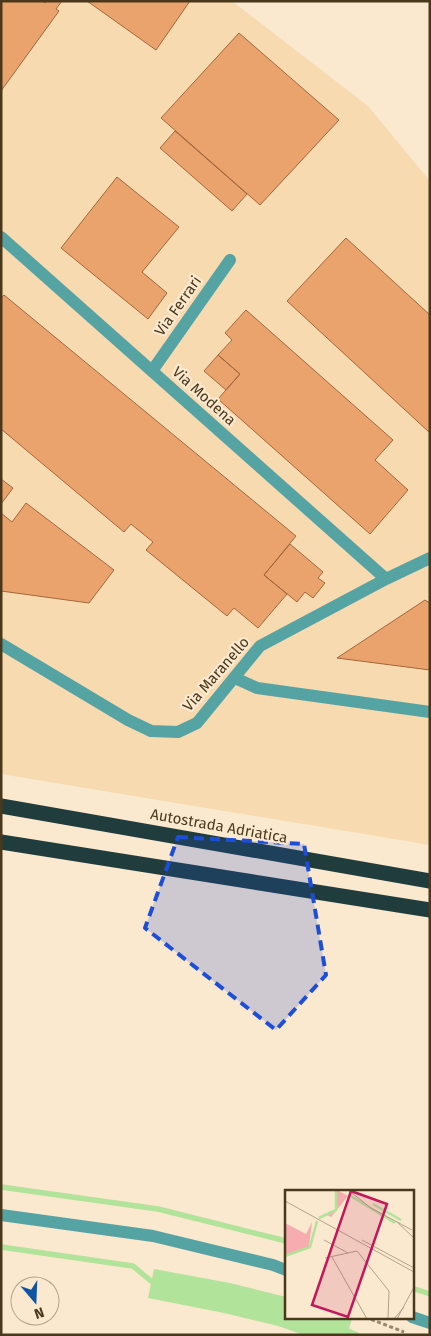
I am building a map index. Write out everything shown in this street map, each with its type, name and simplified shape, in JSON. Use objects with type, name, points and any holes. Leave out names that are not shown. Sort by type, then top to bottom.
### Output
[{"type":"highway","name":"Autostrada Adriatica","points":[[1,806],[430,881]]},
{"type":"highway","points":[[1,842],[430,910]]},
{"type":"street","name":"Via Modena","points":[[1,237],[386,579]]},
{"type":"street","name":"Via Ferrari","points":[[152,371],[230,260]]},
{"type":"street","name":"Via Maranello","points":[[1,644],[128,720],[151,730],[178,732],[198,723],[260,646],[386,579],[430,558]]},
{"type":"street","points":[[235,678],[257,688],[430,712]]},
{"type":"street","points":[[1,1214],[153,1236],[273,1265],[285,1270]]},
{"type":"path","points":[[367,1318],[412,1335]]},
{"type":"highlighted area","points":[[178,837],[304,844],[326,975],[276,1030],[145,928]]},
{"type":"shaded area","points":[[1,1],[232,1],[368,106],[430,181],[430,845],[1,774]]},
{"type":"shaded area","points":[[154,1269],[230,1283],[285,1297],[285,1318],[352,1319],[347,1335],[304,1335],[278,1326],[224,1313],[148,1298]]},
{"type":"building","points":[[1,1],[42,1],[45,3],[46,1],[62,1],[56,9],[59,11],[1,91]]},
{"type":"building","points":[[87,1],[190,1],[156,50]]},
{"type":"building","points":[[239,33],[339,120],[260,205],[161,118]]},
{"type":"building","points":[[175,131],[247,194],[232,211],[160,148]]},
{"type":"building","points":[[117,177],[179,227],[142,272],[167,293],[148,319],[61,248]]},
{"type":"building","points":[[346,238],[430,315],[430,433],[287,301]]},
{"type":"building","points":[[4,295],[296,536],[264,575],[287,594],[258,628],[234,608],[227,616],[146,550],[153,542],[131,524],[124,532],[1,429],[1,298]]},
{"type":"building","points":[[246,310],[393,440],[375,460],[408,490],[370,534],[218,399],[240,374],[218,355],[232,340],[225,333]]},
{"type":"building","points":[[218,355],[240,374],[226,390],[204,371]]},
{"type":"building","points":[[1,479],[13,488],[1,504]]},
{"type":"building","points":[[26,503],[114,570],[89,603],[1,591],[1,513],[12,522]]},
{"type":"building","points":[[290,544],[323,572],[318,578],[325,583],[313,598],[305,592],[297,602],[264,575]]},
{"type":"building","points":[[425,600],[430,603],[430,670],[337,658]]},
{"type":"waterway","points":[[1,1187],[158,1209],[285,1241]]},
{"type":"waterway","points":[[1,1247],[133,1266],[151,1281]]},
{"type":"waterway","points":[[414,1289],[430,1294]]},
{"type":"waterway","points":[[348,1331],[357,1335]]}]
